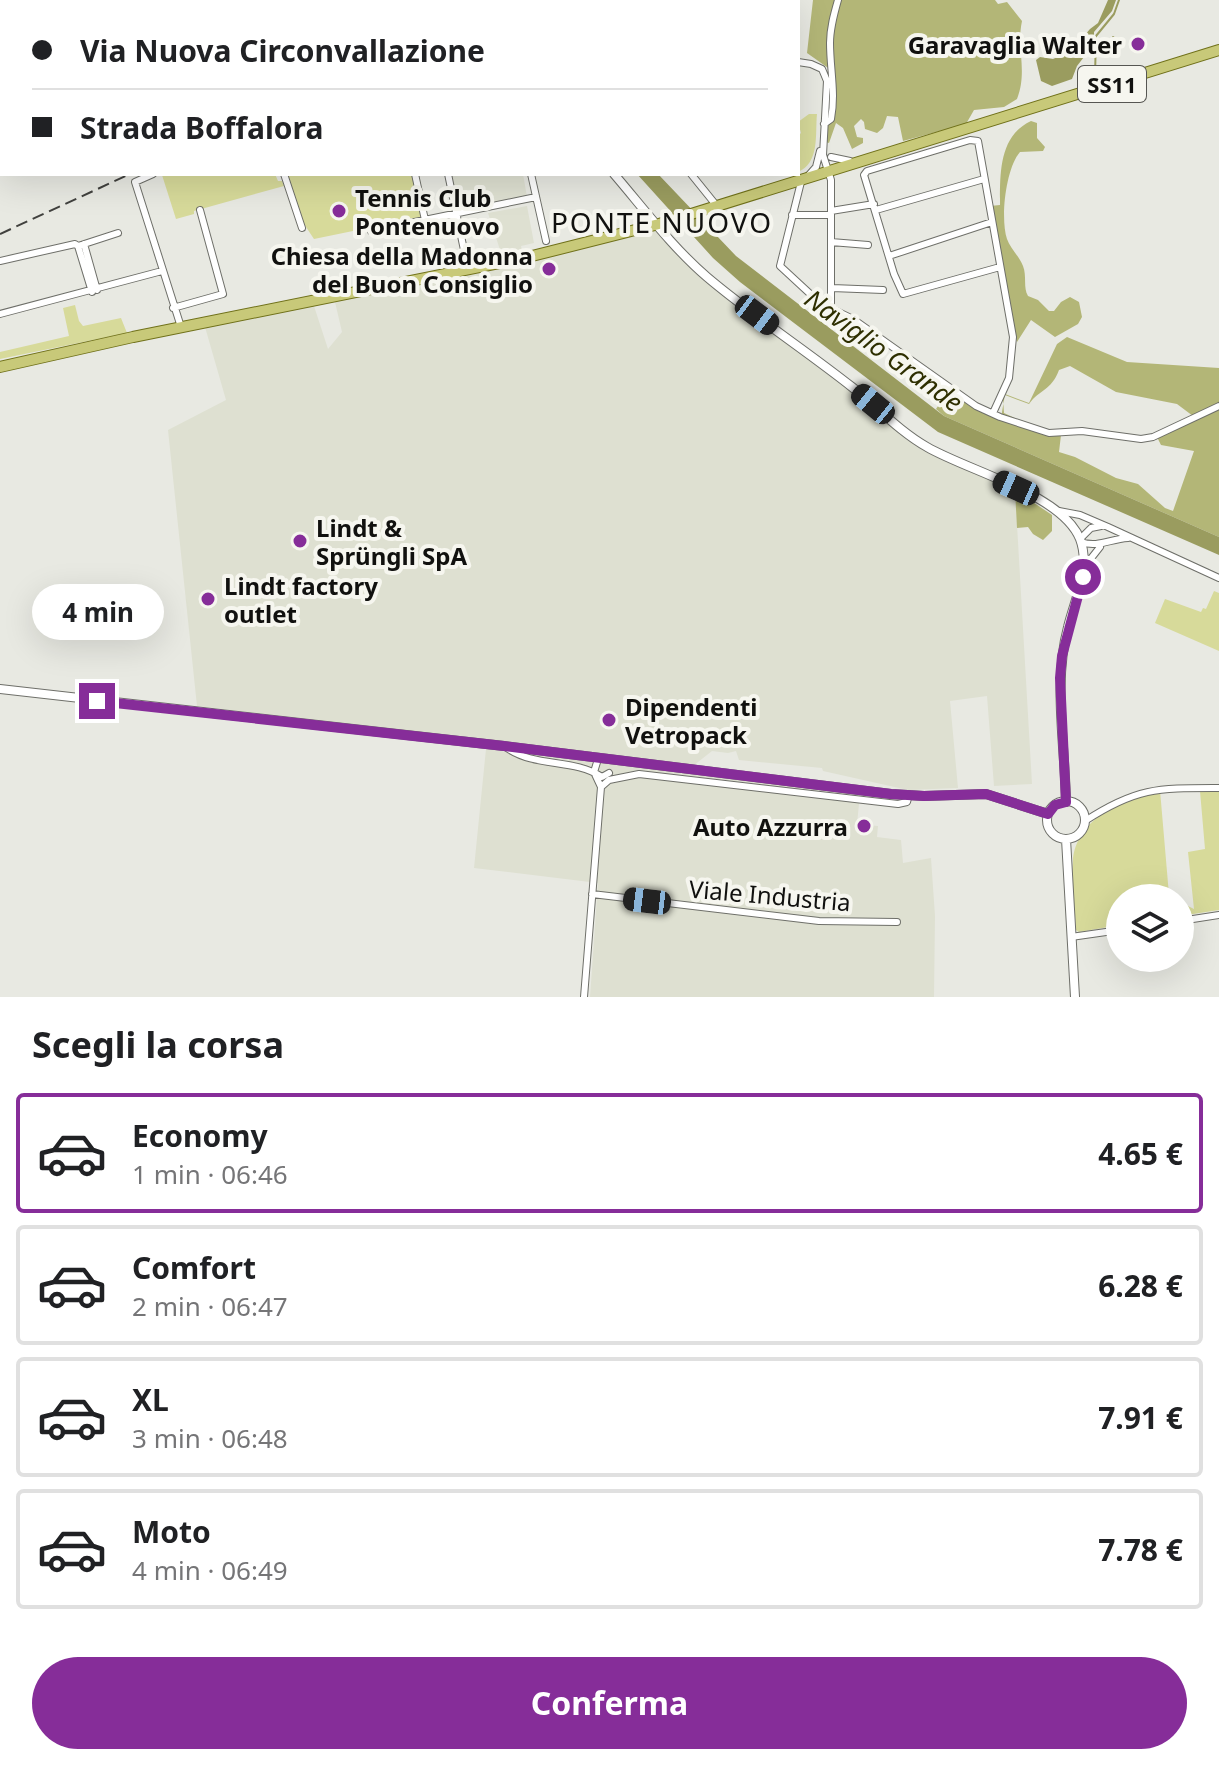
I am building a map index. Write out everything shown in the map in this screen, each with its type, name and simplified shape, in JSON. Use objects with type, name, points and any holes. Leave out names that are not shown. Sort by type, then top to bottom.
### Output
[{"type":"main road","name":"SS11","points":[[1,366],[539,254],[662,223],[869,160],[921,149],[1219,50]]},
{"type":"street","points":[[824,124],[829,123],[834,104],[830,38],[838,0]]},
{"type":"street","points":[[800,62],[816,65],[825,73],[824,124],[816,167],[802,181],[780,266],[808,295],[853,319],[976,406],[1041,431],[1082,431],[1141,439],[1153,437],[1219,406]]},
{"type":"street","points":[[993,413],[1009,378],[1013,337],[979,145],[975,139],[921,149],[864,175],[903,294],[1000,267]]},
{"type":"street","points":[[822,140],[831,157],[831,309]]},
{"type":"street","points":[[822,140],[829,173]]},
{"type":"street","points":[[831,157],[844,161],[869,160]]},
{"type":"street","points":[[148,176],[135,182],[181,327]]},
{"type":"street","points":[[285,176],[302,228]]},
{"type":"street","points":[[415,176],[425,220]]},
{"type":"street","points":[[448,176],[468,269]]},
{"type":"street","points":[[531,176],[546,241]]},
{"type":"street","points":[[616,176],[652,220],[662,223],[707,276],[923,445],[1038,498],[1059,511],[1073,526],[1085,566]]},
{"type":"street","points":[[693,176],[717,207]]},
{"type":"street","points":[[792,215],[875,207],[984,179]]},
{"type":"street","points":[[371,231],[536,197]]},
{"type":"street","points":[[173,308],[223,294],[200,210]]},
{"type":"street","points":[[889,256],[992,222]]},
{"type":"street","points":[[0,261],[81,245],[118,233]]},
{"type":"street","points":[[539,254],[539,246],[546,241],[557,243],[560,249]]},
{"type":"street","points":[[831,242],[868,245]]},
{"type":"street","points":[[81,245],[94,291]]},
{"type":"street","points":[[0,314],[162,271]]},
{"type":"street","points":[[832,288],[883,290]]},
{"type":"street","points":[[1059,511],[1080,515],[1219,578]]},
{"type":"street","points":[[1080,541],[1091,528],[1108,527]]},
{"type":"street","points":[[1080,541],[1091,545],[1132,538]]},
{"type":"street","points":[[1066,802],[1060,678],[1062,656],[1085,566],[1105,543]]},
{"type":"street","points":[[0,689],[909,795],[986,794],[1048,814]]},
{"type":"street","points":[[504,746],[522,758],[594,772],[602,777],[639,774],[898,804],[907,802],[909,795]]},
{"type":"street","points":[[584,997],[601,787],[594,772],[598,759]]},
{"type":"street","points":[[601,787],[609,777],[608,760]]},
{"type":"street","points":[[1085,821],[1077,805],[1066,802],[1055,805],[1048,814],[1050,831],[1066,839],[1077,835],[1085,821],[1105,807],[1141,792],[1219,788]]},
{"type":"street","points":[[1066,839],[1075,997]]},
{"type":"street","name":"Viale Industria","points":[[592,894],[819,921],[897,922]]},
{"type":"street","points":[[1194,919],[1219,915]]},
{"type":"street","points":[[1071,937],[1106,932]]},
{"type":"shaded area","points":[[813,0],[1007,2],[1022,21],[1022,79],[1017,99],[1004,107],[974,110],[966,124],[903,141],[898,117],[887,116],[883,128],[877,133],[865,129],[861,119],[854,126],[857,137],[863,138],[863,143],[852,149],[843,128],[836,123],[829,143],[826,142],[827,126],[832,121],[831,70],[807,53]]},
{"type":"shaded area","points":[[1108,0],[1116,0],[1112,11],[1094,32],[1094,44],[1077,66],[1072,79],[1052,86],[1041,81],[1036,60],[1040,57],[1053,59],[1071,51],[1098,23]]},
{"type":"shaded area","points":[[809,114],[817,114],[813,155],[800,171],[801,133],[800,121]]},
{"type":"shaded area","points":[[1031,121],[1037,123],[1037,138],[1045,147],[1043,151],[1020,152],[1015,159],[1006,194],[1004,219],[1007,239],[1023,266],[1028,296],[1038,300],[1049,311],[1054,311],[1070,297],[1079,302],[1082,317],[1078,324],[1055,337],[1031,320],[1017,342],[990,206],[1000,205],[1001,168],[1007,146],[1020,128]]},
{"type":"shaded area","points":[[162,176],[276,176],[284,186],[194,211],[194,214],[176,219]]},
{"type":"shaded area","name":"Tennis Club Pontenuovo","points":[[288,176],[412,176],[421,217],[314,239],[304,224]]},
{"type":"shaded area","points":[[451,176],[523,176],[527,197],[459,211]]},
{"type":"shaded area","points":[[639,176],[660,176],[736,256],[944,416],[1219,537],[1219,555],[938,432],[740,282],[713,258]]},
{"type":"shaded area","points":[[527,206],[534,243],[521,246],[522,251],[502,256],[488,213]]},
{"type":"shaded area","points":[[658,231],[732,304],[735,302],[769,326],[897,427],[1015,490],[1032,784],[994,786],[987,696],[950,701],[958,788],[908,790],[823,771],[822,768],[739,760],[736,751],[712,751],[693,766],[197,706],[168,430],[226,400],[205,327],[314,306],[328,349],[342,332],[335,302]]},
{"type":"shaded area","points":[[75,305],[83,326],[121,318],[127,333],[0,359],[0,352],[69,336],[63,308]]},
{"type":"shaded area","points":[[1067,337],[1127,362],[1219,368],[1219,537],[944,416],[936,409],[949,390],[1001,418],[1003,404],[1004,413],[1041,430],[1078,428],[1145,437],[1193,416],[1177,404],[1116,392],[1070,366],[1059,370],[1049,386],[1029,404],[1005,396],[1029,403],[1057,344]],"holes":[[[1081,433],[1141,442],[1158,439],[1161,445],[1194,451],[1173,511],[1165,508],[1138,484],[1116,478],[1059,452],[1061,435]]]},
{"type":"shaded area","points":[[1015,490],[1052,515],[1052,531],[1043,540],[1028,527],[1017,528]]},
{"type":"shaded area","points":[[1214,591],[1219,593],[1219,651],[1155,623],[1165,599],[1201,612],[1203,608],[1206,609]]},
{"type":"shaded area","points":[[486,749],[860,794],[857,824],[878,826],[877,837],[901,840],[903,863],[931,858],[935,916],[934,997],[590,997],[598,883],[474,868]]},
{"type":"shaded area","points":[[1160,790],[1168,884],[1106,884],[1106,927],[1079,932],[1076,930],[1073,887],[1076,846],[1092,822],[1104,812]]},
{"type":"shaded area","points":[[1200,791],[1219,792],[1219,910],[1194,914],[1194,884],[1191,884],[1188,852],[1205,849]]},
{"type":"waterway","points":[[1095,76],[1096,36],[1114,14],[1119,0]]},
{"type":"waterway","points":[[1113,37],[1122,44]]},
{"type":"railway","points":[[0,234],[126,176]]},
{"type":"place","name":"Garavaglia Walter","points":[[1138,44]]},
{"type":"place","name":"Tennis Club Pontenuovo","points":[[339,211]]},
{"type":"place","name":"Chiesa della Madonna del Buon Consiglio","points":[[549,269]]},
{"type":"place","name":"Lindt & Sprüngli SpA","points":[[300,541]]},
{"type":"place","name":"Lindt factory outlet","points":[[208,599]]},
{"type":"place","name":"Dipendenti Vetropack","points":[[609,720]]},
{"type":"place","name":"Auto Azzurra","points":[[864,826]]},
{"type":"district","name":"PONTE NUOVO","points":[[662,222]]},
{"type":"route","points":[[97,701],[504,746],[891,794],[986,794],[1048,814],[1055,805],[1066,802],[1060,678],[1067,629],[1083,577]]},
{"type":"water label","name":"Naviglio Grande","points":[[884,350]]}]
